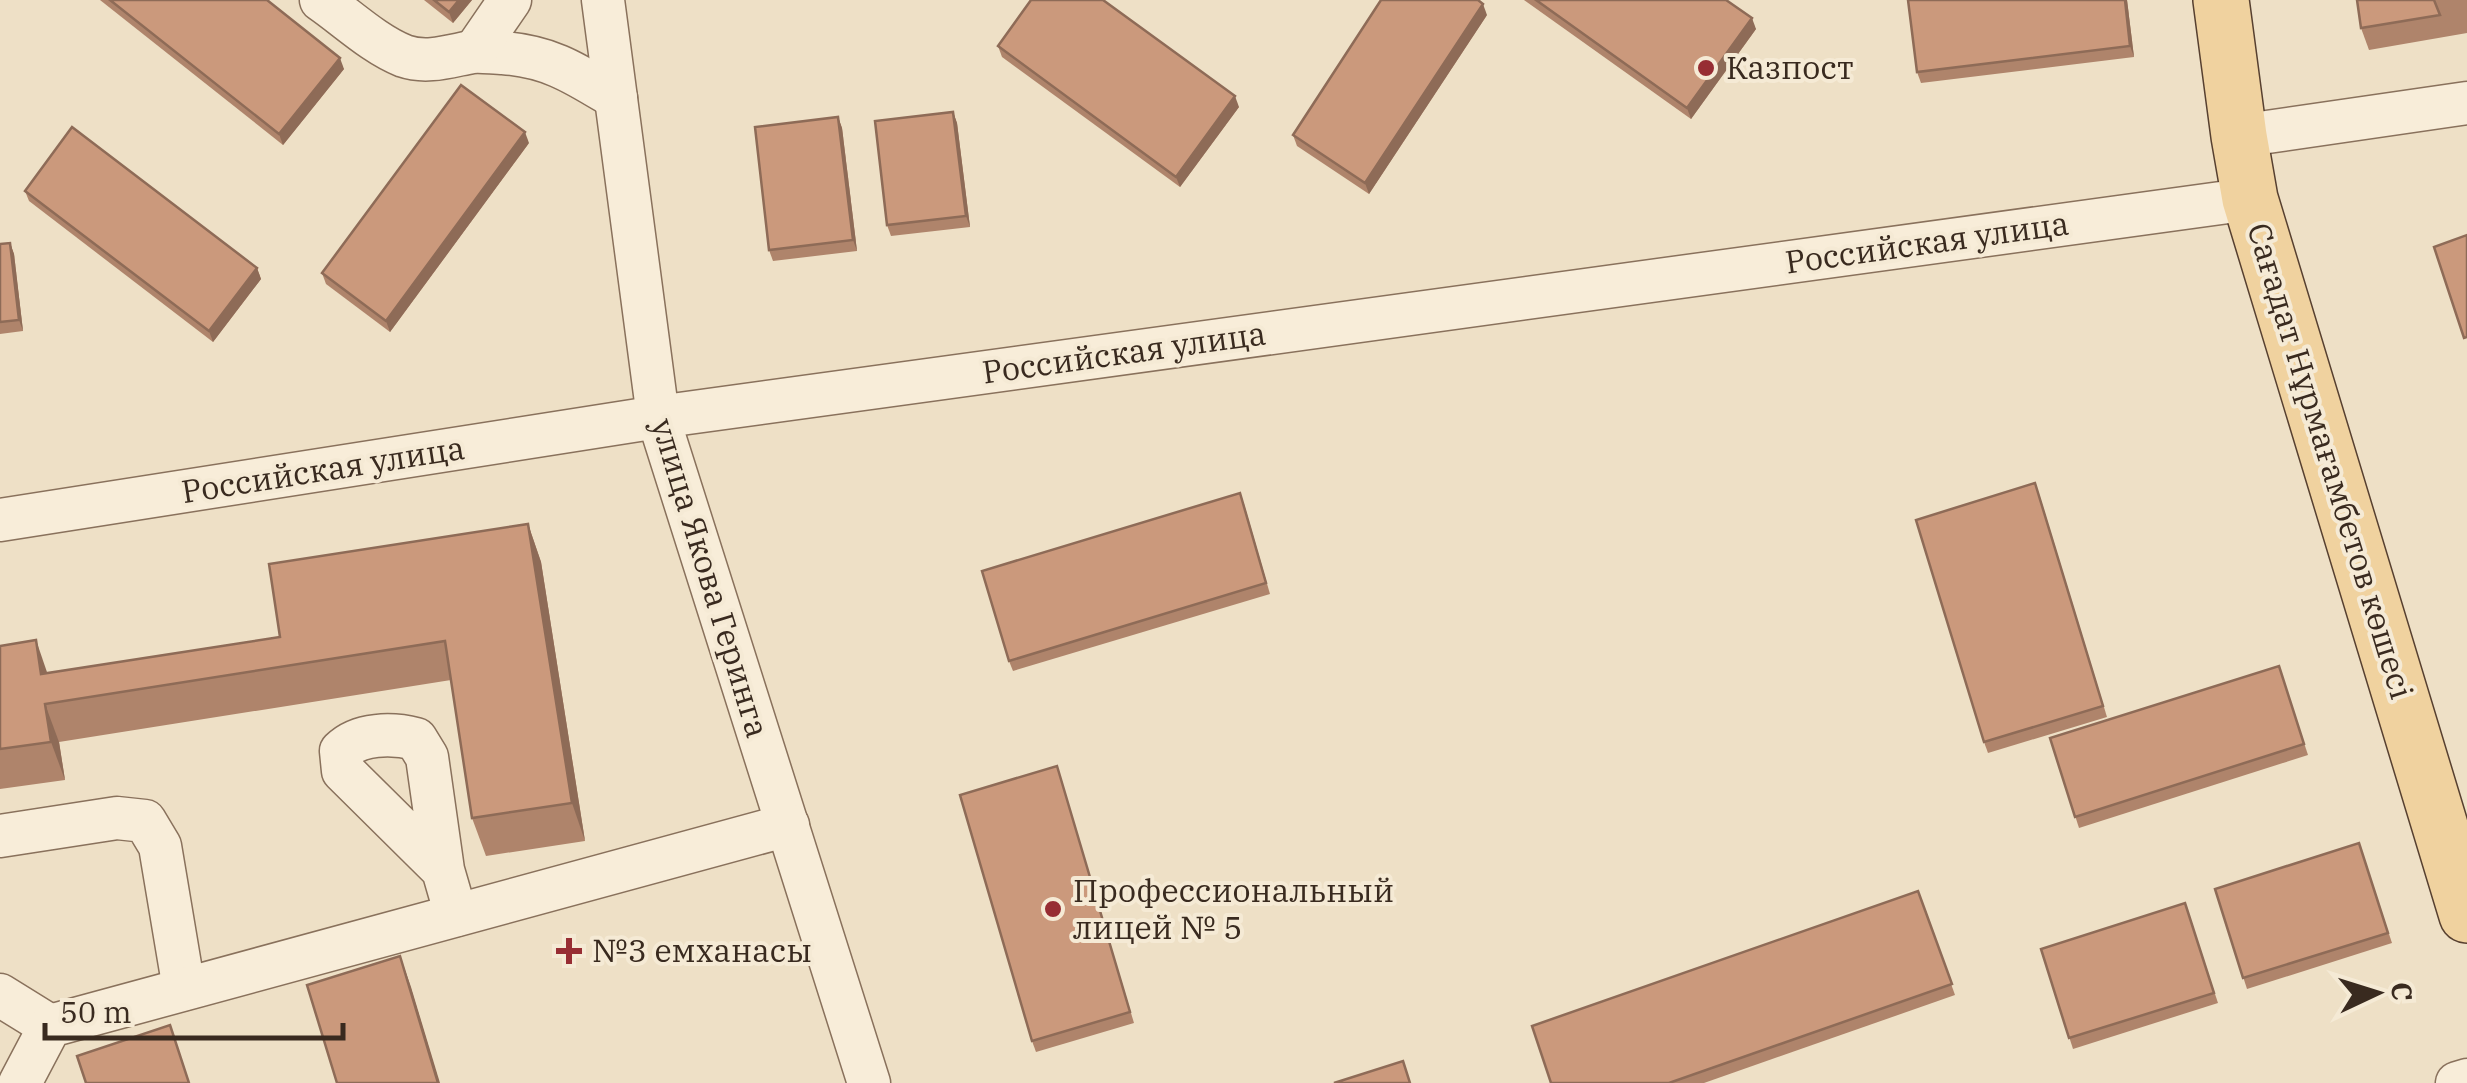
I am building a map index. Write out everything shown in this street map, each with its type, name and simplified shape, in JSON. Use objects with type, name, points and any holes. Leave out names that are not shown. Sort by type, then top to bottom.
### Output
[{"type":"main road","name":"Сағадат Нұрмағамбетов көшесі","points":[[2221,0],[2250,199],[2467,915]]},
{"type":"street","points":[[321,0],[407,57],[440,59],[475,52],[541,58],[563,66],[616,98]]},
{"type":"street","points":[[475,52],[510,0]]},
{"type":"street","name":"улица Якова Геринга","points":[[603,0],[658,417],[869,1083]]},
{"type":"street","points":[[2239,136],[2467,103]]},
{"type":"street","name":"Российская улица","points":[[0,520],[658,417],[2250,199]]},
{"type":"street","points":[[0,836],[117,818],[145,820],[160,846],[184,989]]},
{"type":"street","points":[[20,1083],[50,1026],[788,825]]},
{"type":"street","points":[[442,870],[456,915]]},
{"type":"street","points":[[0,995],[50,1026]]},
{"type":"street","points":[[2457,1083],[2467,1080]]},
{"type":"building","points":[[110,0],[267,0],[340,58],[279,134]]},
{"type":"building","points":[[434,0],[459,0],[449,12]]},
{"type":"building","points":[[1031,0],[1103,0],[1235,96],[1176,177],[998,46]]},
{"type":"building","points":[[1381,0],[1478,0],[1483,4],[1365,183],[1293,135]]},
{"type":"building","points":[[1536,0],[1726,0],[1752,18],[1687,108]]},
{"type":"building","points":[[1908,0],[2125,0],[2130,46],[1917,72]]},
{"type":"building","points":[[2357,0],[2434,0],[2440,15],[2361,28]]},
{"type":"building","points":[[461,85],[525,132],[386,321],[322,273]]},
{"type":"building","points":[[953,112],[966,216],[887,225],[875,121]]},
{"type":"building","points":[[838,117],[853,240],[769,250],[755,127]]},
{"type":"building","points":[[72,127],[257,268],[209,331],[25,191]]},
{"type":"building","points":[[2467,235],[2467,337],[2464,338],[2434,247]]},
{"type":"building","points":[[10,243],[19,320],[0,322],[0,244]]},
{"type":"building","points":[[2035,483],[2103,706],[1984,742],[1916,520]]},
{"type":"building","points":[[1240,493],[1266,583],[1009,661],[982,571]]},
{"type":"building","points":[[528,524],[572,803],[472,818],[445,641],[45,704],[51,742],[0,749],[0,646],[36,640],[41,674],[280,637],[269,564]]},
{"type":"building","points":[[2279,666],[2304,744],[2075,817],[2050,738]]},
{"type":"building","points":[[1057,766],[1130,1012],[1032,1041],[960,795]]},
{"type":"building","points":[[2359,843],[2388,933],[2243,978],[2215,889]]},
{"type":"building","points":[[1918,891],[1952,984],[1669,1083],[1551,1083],[1532,1026]]},
{"type":"building","points":[[2185,903],[2214,993],[2069,1038],[2041,949]]},
{"type":"building","points":[[400,956],[438,1083],[337,1083],[307,985]]},
{"type":"building","points":[[170,1025],[189,1083],[86,1083],[77,1056]]},
{"type":"building","points":[[1403,1061],[1410,1083],[1334,1083]]},
{"type":"place","name":"Казпост","points":[[1706,68]]},
{"type":"place","name":"Профессиональный лицей № 5","points":[[1053,909]]},
{"type":"place","name":"№3 емханасы","points":[[569,951]]}]
